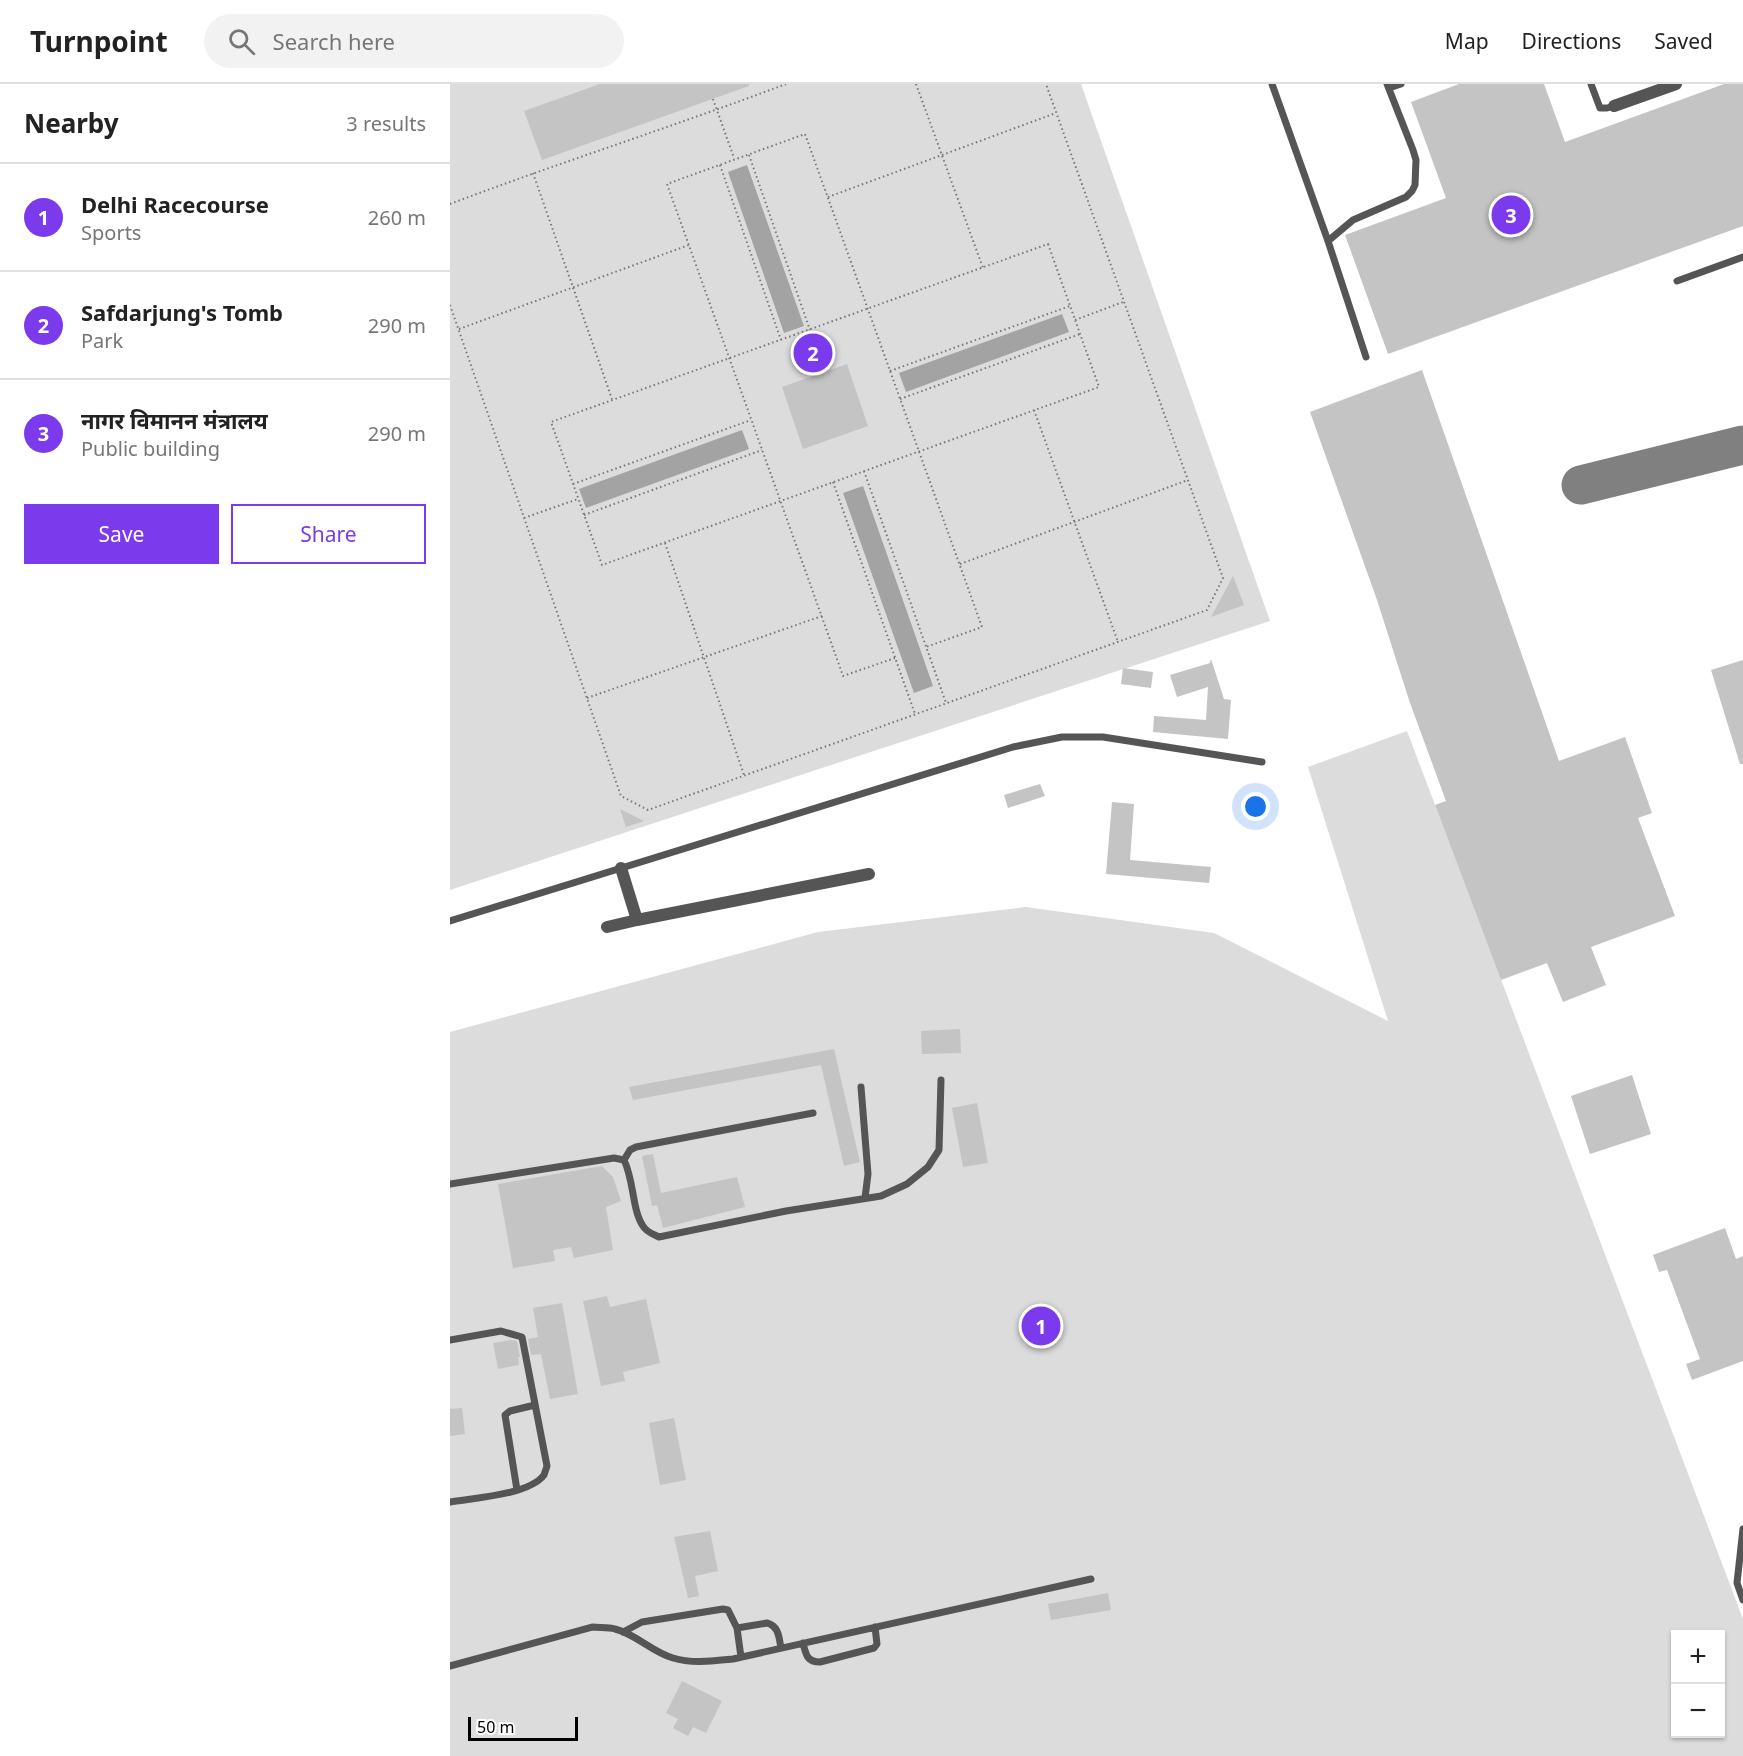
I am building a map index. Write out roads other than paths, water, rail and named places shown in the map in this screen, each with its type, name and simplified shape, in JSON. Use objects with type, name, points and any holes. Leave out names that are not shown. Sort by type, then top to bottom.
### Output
[{"type":"street","points":[[1614,106],[1676,84]]},
{"type":"street","points":[[621,868],[637,920]]},
{"type":"street","points":[[607,927],[869,874]]},
{"type":"lane","points":[[1272,84],[1328,241],[1366,357]]},
{"type":"lane","points":[[1328,241],[1353,220],[1406,197],[1415,185],[1416,160],[1388,86],[1401,84]]},
{"type":"lane","points":[[1591,84],[1600,108],[1614,106]]},
{"type":"lane","points":[[1677,280],[1743,257]]},
{"type":"lane","points":[[450,921],[1013,747],[1062,737],[1103,737],[1262,762]]},
{"type":"lane","points":[[624,1160],[630,1171],[638,1214],[643,1227],[659,1237],[880,1196],[907,1184],[928,1167],[939,1150],[940,1080]]},
{"type":"lane","points":[[861,1087],[868,1174],[865,1198]]},
{"type":"lane","points":[[624,1160],[630,1150],[636,1147],[813,1113]]},
{"type":"lane","points":[[450,1184],[614,1158],[624,1160]]},
{"type":"lane","points":[[450,1340],[501,1330],[522,1337],[547,1466],[544,1475],[517,1490],[450,1502]]},
{"type":"lane","points":[[517,1490],[505,1414],[535,1405]]},
{"type":"lane","points":[[1743,1528],[1737,1583],[1743,1600]]},
{"type":"lane","points":[[450,1666],[592,1628],[613,1628],[673,1658],[702,1662],[741,1657],[1091,1579]]},
{"type":"lane","points":[[623,1632],[642,1622],[728,1610],[737,1628],[741,1657]]},
{"type":"lane","points":[[737,1628],[772,1624],[777,1629],[781,1648]]},
{"type":"lane","points":[[802,1643],[808,1659],[820,1662],[874,1648],[877,1644],[874,1627]]},
{"type":"place","name":"नागर विमानन मंत्रालय","points":[[1511,215]]},
{"type":"place","name":"Safdarjung's Tomb","points":[[813,353]]},
{"type":"place","name":"Delhi Racecourse","points":[[1041,1326]]}]
